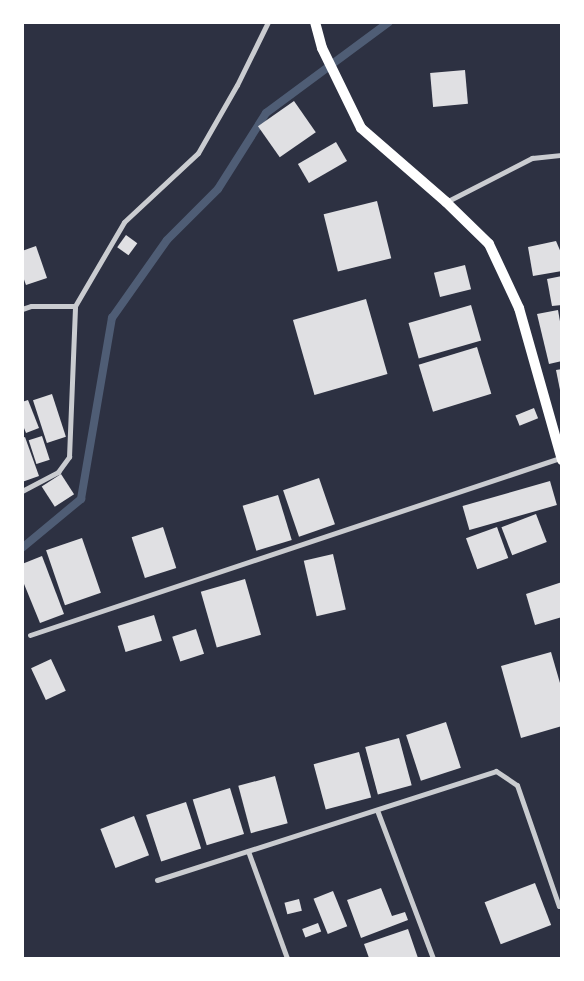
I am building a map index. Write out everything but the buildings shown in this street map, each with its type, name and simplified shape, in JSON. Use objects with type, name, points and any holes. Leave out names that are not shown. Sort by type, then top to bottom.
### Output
[{"type":"main road","points":[[315,22],[322,48],[361,128],[446,202],[489,244],[519,308],[561,459]]},
{"type":"street","points":[[22,491],[58,472],[69,457],[75,306],[124,222],[198,153],[237,85],[268,22]]},
{"type":"street","points":[[446,202],[532,158],[562,155]]},
{"type":"street","points":[[22,309],[31,306],[75,306]]},
{"type":"street","points":[[30,635],[561,459]]},
{"type":"street","points":[[156,880],[496,771],[517,785],[561,907]]},
{"type":"street","points":[[377,810],[433,958]]},
{"type":"street","points":[[248,850],[287,958]]},
{"type":"waterway","points":[[22,548],[81,499],[112,318],[167,240],[218,189],[266,113],[389,22]]}]
